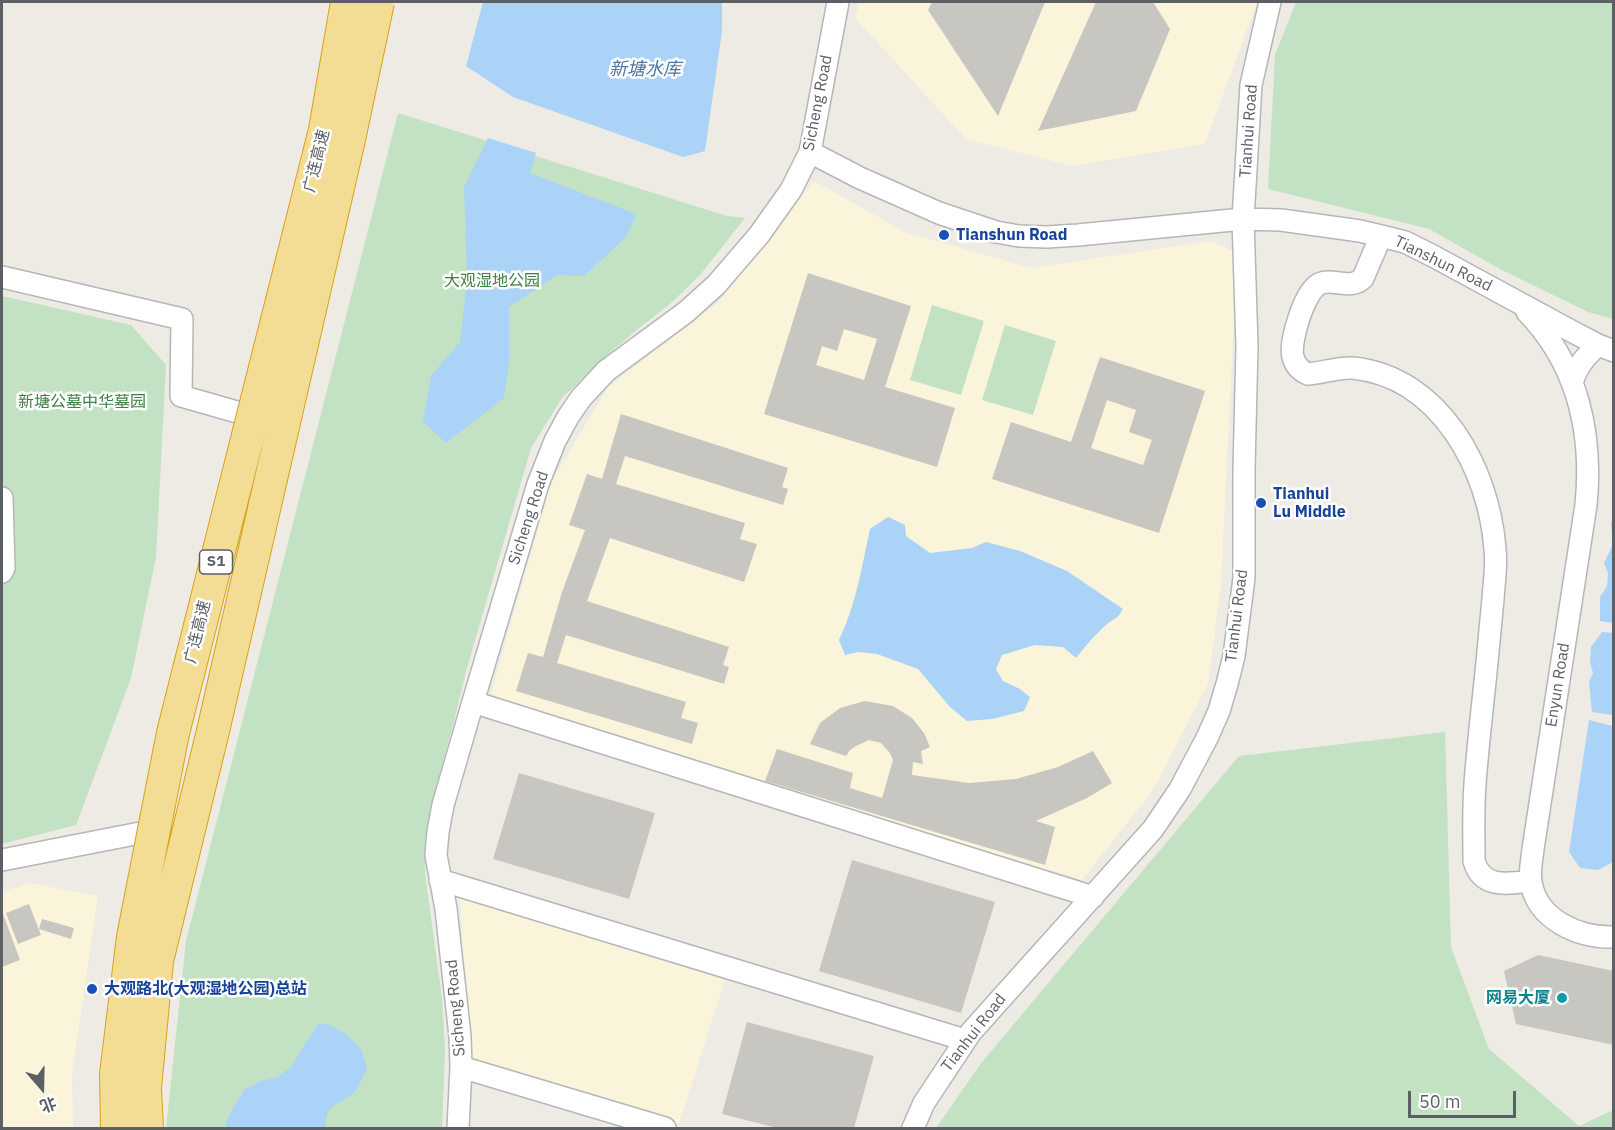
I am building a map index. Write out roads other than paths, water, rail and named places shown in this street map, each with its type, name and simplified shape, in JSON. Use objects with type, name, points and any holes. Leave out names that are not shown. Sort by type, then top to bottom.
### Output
[{"type":"highway","name":"广连高速","points":[[117,1128],[116,1074],[133,937],[173,733],[325,130],[347,2]]},
{"type":"highway","name":"广连高速","points":[[147,1128],[145,1088],[157,961],[213,731],[348,144],[378,2]]},
{"type":"street","name":"Sicheng Road","points":[[458,1128],[461,1067],[455,983],[446,909],[436,855],[438,832],[443,806],[502,599],[538,484],[555,441],[581,398],[606,371],[686,312],[716,285],[781,207],[810,152],[838,2]]},
{"type":"street","name":"Tianhui Road","points":[[913,1128],[924,1103],[965,1040],[1153,829],[1180,789],[1219,711],[1234,656],[1244,579],[1247,346],[1243,219],[1251,85],[1270,2]]},
{"type":"street","name":"Tianshun Road","points":[[810,152],[860,178],[939,213],[980,227],[1019,236],[1078,235],[1243,219],[1281,220],[1381,236],[1405,242],[1606,348]]},
{"type":"street","points":[[1381,236],[1363,278],[1359,282],[1320,283],[1311,291],[1303,305],[1296,329],[1293,357],[1297,367],[1308,374],[1349,368],[1368,370],[1397,380],[1423,397],[1436,410],[1451,427],[1474,465],[1491,514],[1496,563],[1474,786],[1474,861],[1480,874],[1487,880],[1507,884],[1531,881]]},
{"type":"street","points":[[2,278],[182,319],[181,396],[244,414]]},
{"type":"street","name":"Enyun Road","points":[[1518,303],[1548,337],[1572,382],[1583,418],[1588,448],[1589,478],[1530,868],[1531,881],[1535,898],[1547,913],[1562,924],[1582,933],[1599,937],[1614,937]]},
{"type":"street","points":[[1572,382],[1580,364],[1606,348]]},
{"type":"street","points":[[2,498],[4,568],[2,572]]},
{"type":"street","points":[[473,702],[1093,897]]},
{"type":"street","points":[[2,860],[140,833]]},
{"type":"street","points":[[440,880],[965,1040]]},
{"type":"street","points":[[461,1067],[665,1128]]},
{"type":"water","name":"新塘水库","points":[[483,2],[722,2],[722,31],[705,151],[683,157],[513,97],[466,66]]},
{"type":"water","points":[[488,138],[536,153],[530,173],[636,214],[627,236],[584,276],[557,275],[509,307],[509,363],[504,398],[446,443],[423,421],[431,376],[460,342],[467,279],[464,187]]},
{"type":"water","points":[[888,517],[905,525],[906,536],[930,553],[972,548],[986,542],[1020,551],[1067,571],[1123,609],[1076,658],[1063,647],[1035,645],[1002,655],[996,669],[1003,681],[1030,697],[1024,711],[992,719],[967,721],[950,707],[918,669],[877,654],[858,652],[845,655],[839,640],[854,599],[870,529]]},
{"type":"water","points":[[1613,519],[1613,544],[1611,523]]},
{"type":"water","points":[[1613,544],[1613,623],[1600,621],[1600,597],[1607,586],[1608,573],[1604,563]]},
{"type":"water","points":[[1602,632],[1613,633],[1613,715],[1592,712],[1589,682],[1593,673],[1590,662],[1591,647]]},
{"type":"water","points":[[1589,720],[1613,726],[1613,862],[1598,870],[1580,868],[1569,852]]},
{"type":"water","points":[[318,1024],[328,1024],[346,1034],[361,1049],[367,1068],[355,1091],[330,1109],[326,1128],[227,1128],[225,1124],[245,1089],[261,1081],[278,1077],[291,1067]]},
{"type":"place","name":"Tianshun Road","points":[[944,235]]},
{"type":"place","name":"Tianhui Lu Middle","points":[[1261,503]]},
{"type":"place","name":"大观路北(大观湿地公园)总站","points":[[92,989]]},
{"type":"place","name":"网易大厦","points":[[1562,998]]},
{"type":"park label","name":"大观湿地公园","points":[[492,281]]},
{"type":"park label","name":"新塘公墓中华墓园","points":[[82,402]]}]
